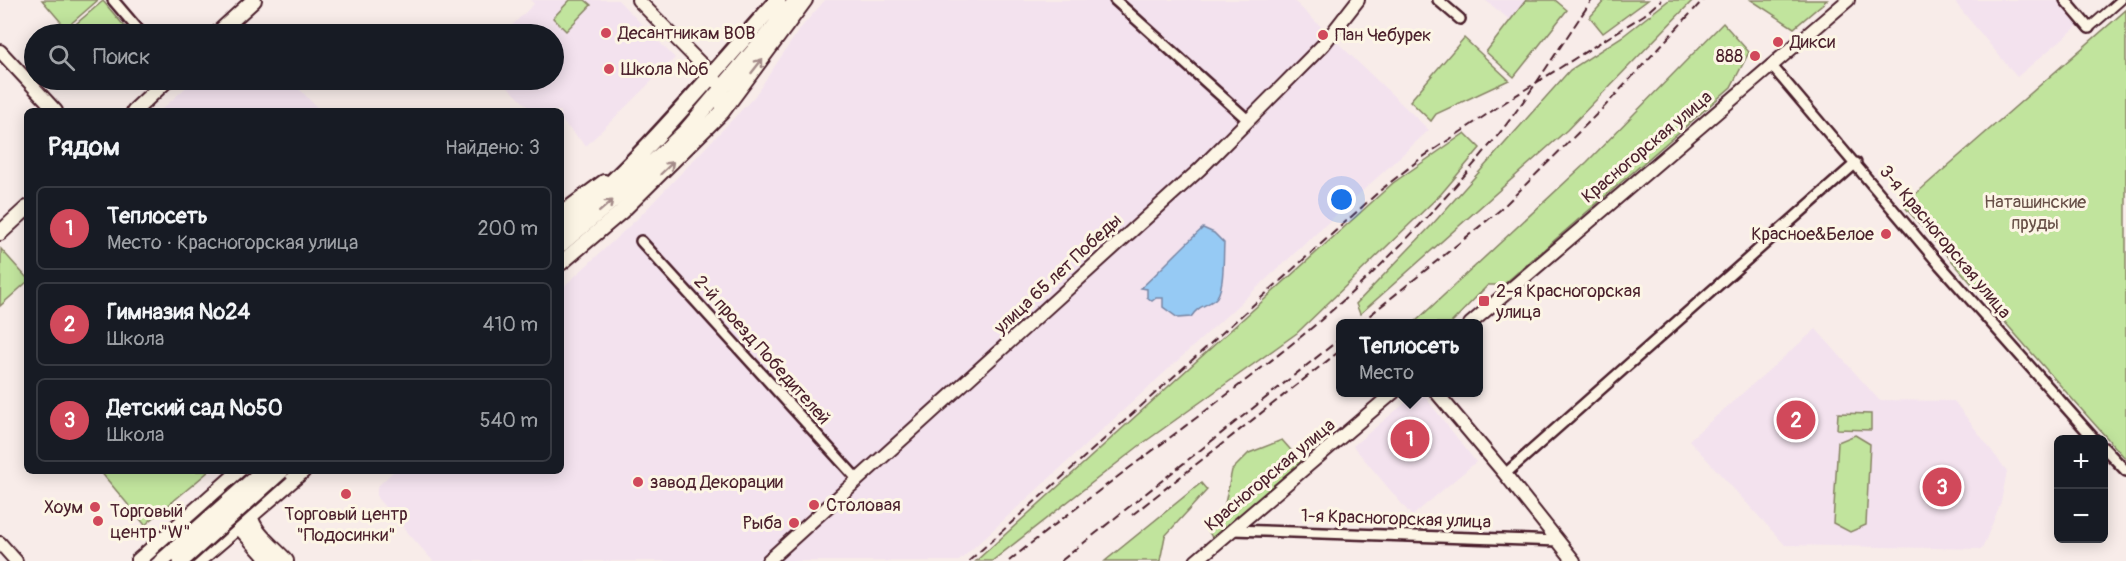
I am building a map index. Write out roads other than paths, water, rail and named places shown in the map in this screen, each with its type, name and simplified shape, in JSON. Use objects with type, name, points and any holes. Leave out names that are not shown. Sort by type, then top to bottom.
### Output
[{"type":"main road","points":[[228,24],[255,0]]},
{"type":"main road","points":[[564,225],[635,160],[778,0]]},
{"type":"main road","points":[[564,241],[652,163],[722,89],[797,0]]},
{"type":"main road","points":[[564,260],[629,204],[722,112],[805,0]]},
{"type":"main road","points":[[137,108],[156,90]]},
{"type":"main road","points":[[564,212],[635,160]]},
{"type":"main road","points":[[0,233],[24,211]]},
{"type":"main road","points":[[138,561],[236,474]]},
{"type":"main road","points":[[162,561],[260,474]]},
{"type":"main road","points":[[181,561],[278,474]]},
{"type":"main road","points":[[198,561],[299,474]]},
{"type":"main road","points":[[213,494],[270,561]]},
{"type":"main road","points":[[252,513],[251,520],[257,530],[286,561]]},
{"type":"street","points":[[113,0],[133,24]]},
{"type":"street","points":[[638,0],[712,75],[722,89],[722,112]]},
{"type":"street","points":[[1115,0],[1249,121]]},
{"type":"street","name":"улица 65 лет Победы","points":[[768,561],[1249,121],[1323,45],[1358,0]]},
{"type":"street","points":[[1438,0],[1460,19]]},
{"type":"street","name":"Красногорская улица","points":[[1476,319],[1848,0]]},
{"type":"street","points":[[2065,0],[2089,28],[2121,0]]},
{"type":"street","points":[[0,51],[24,77]]},
{"type":"street","name":"3-я Красногорская улица","points":[[1771,65],[1940,265],[2091,435]]},
{"type":"street","points":[[36,90],[53,108]]},
{"type":"street","points":[[1506,474],[1856,163]]},
{"type":"street","name":"2-й проезд Победителей","points":[[641,241],[858,480]]},
{"type":"street","name":"Красногорская улица","points":[[1196,561],[1389,397]]},
{"type":"street","points":[[1439,397],[1506,474],[1574,561]]},
{"type":"street","points":[[2108,453],[2126,471]]},
{"type":"street","name":"1-я Красногорская улица","points":[[1233,530],[1559,541]]},
{"type":"street","points":[[0,543],[16,561]]},
{"type":"water","points":[[1203,228],[1214,233],[1224,243],[1220,290],[1214,300],[1191,317],[1178,318],[1163,307],[1163,298],[1156,298],[1152,301],[1147,297],[1147,289],[1141,288]]},
{"type":"railway","points":[[1009,561],[1267,364],[1357,288],[1432,212],[1502,130],[1592,0]]},
{"type":"railway","points":[[969,561],[1382,189],[1420,159],[1644,15],[1661,0]]},
{"type":"railway","points":[[1365,319],[1500,210],[1605,106],[1703,0]]},
{"type":"railway","points":[[1061,561],[1336,342]]},
{"type":"railway","points":[[1132,515],[1336,354]]},
{"type":"place","name":"Десантникам ВОВ","points":[[606,33]]},
{"type":"place","name":"Пан Чебурек","points":[[1323,35]]},
{"type":"place","name":"Дикси","points":[[1778,42]]},
{"type":"place","name":"888","points":[[1755,56]]},
{"type":"place","name":"Школа №6","points":[[609,69]]},
{"type":"place","name":"Красное&Белое","points":[[1886,234]]},
{"type":"place","name":"2-я Красногорская улица","points":[[1484,301]]},
{"type":"place","name":"Гимназия №24","points":[[1796,420]]},
{"type":"place","name":"Теплосеть","points":[[1410,439]]},
{"type":"place","name":"завод Декорации","points":[[638,482]]},
{"type":"place","name":"Детский сад №50","points":[[1942,487]]},
{"type":"place","name":"Торговый центр \"Подосинки\"","points":[[346,494]]},
{"type":"place","name":"Столовая","points":[[814,505]]},
{"type":"place","name":"Хоум","points":[[95,507]]},
{"type":"place","name":"Торговый центр \"W\"","points":[[98,521]]},
{"type":"place","name":"Рыба","points":[[794,523]]},
{"type":"park label","name":"Наташинские пруды","points":[[2035,212]]}]
